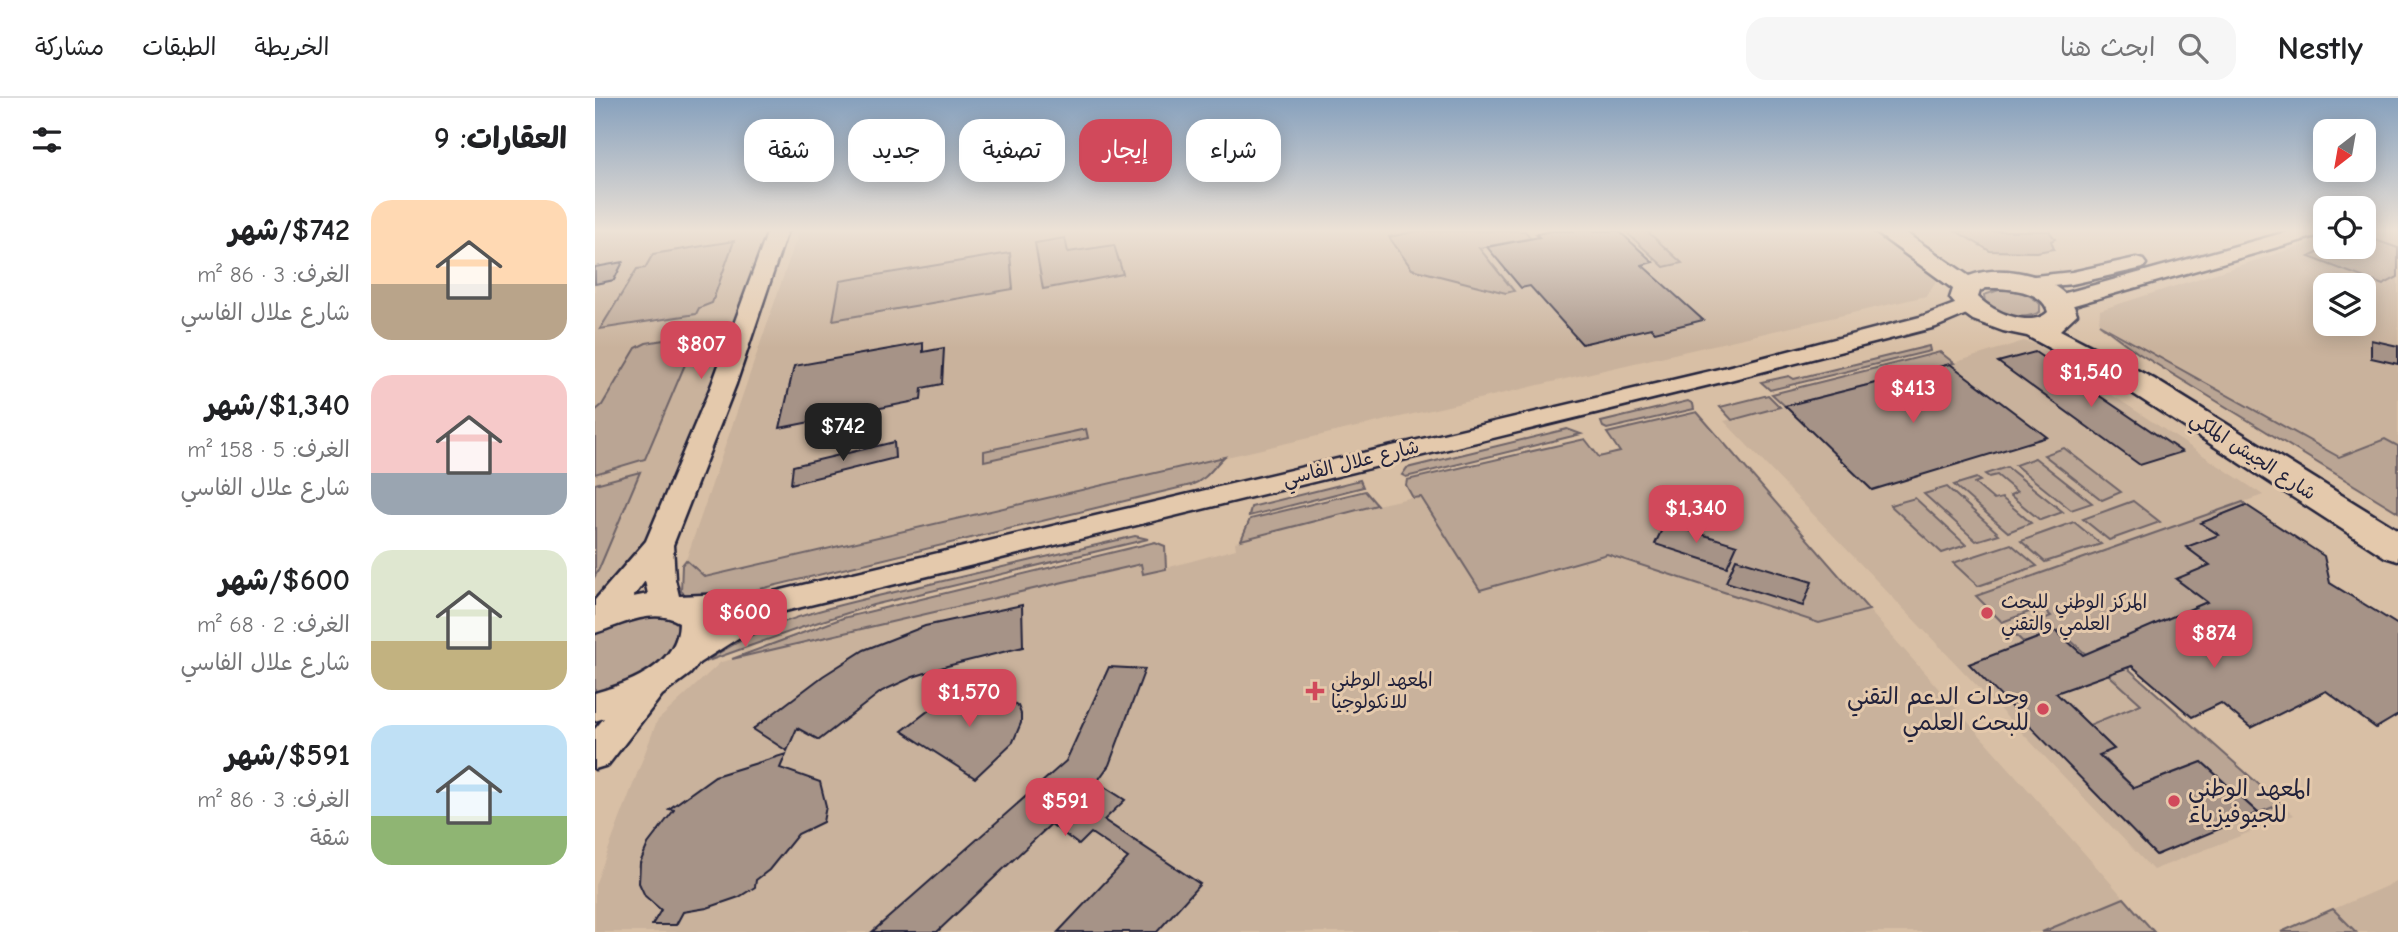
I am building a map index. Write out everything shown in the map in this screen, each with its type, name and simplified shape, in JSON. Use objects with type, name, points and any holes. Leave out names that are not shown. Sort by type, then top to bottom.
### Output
[{"type":"main road","points":[[1945,270],[1976,290],[2025,283],[2051,295],[2050,316],[1997,321],[1976,290],[1953,270]]},
{"type":"main road","name":"شارع الجيش الملكي","points":[[2050,316],[2226,418],[2398,528]]},
{"type":"main road","name":"شارع الجيش الملكي","points":[[2050,316],[2143,386],[2398,548]]},
{"type":"street","points":[[595,621],[659,545],[711,418],[764,270]]},
{"type":"street","points":[[2025,283],[2108,270]]},
{"type":"street","points":[[2050,316],[2194,270]]},
{"type":"street","name":"شارع علال الفاسي","points":[[1928,322],[1976,290]]},
{"type":"street","name":"شارع علال الفاسي","points":[[595,621],[620,611],[673,605],[773,603],[1928,322],[1997,321]]},
{"type":"street","points":[[1563,388],[1581,408]]},
{"type":"street","points":[[659,545],[660,579],[673,605],[695,616],[698,631],[690,653]]},
{"type":"street","name":"شارع علال الفاسي","points":[[654,684],[690,653],[773,603]]},
{"type":"street","points":[[595,707],[621,700],[654,684]]},
{"type":"street","points":[[595,754],[654,684]]},
{"type":"shaded area","points":[[595,270],[760,270],[595,698]]},
{"type":"shaded area","points":[[636,270],[724,270],[712,303],[699,308],[696,314],[600,329]]},
{"type":"shaded area","points":[[786,270],[1928,270],[1939,277],[1926,296],[705,577],[686,560]]},
{"type":"shaded area","points":[[907,270],[1011,270],[1013,289],[833,320],[840,281]]},
{"type":"shaded area","points":[[1040,270],[1122,270],[1123,274],[1043,289]]},
{"type":"shaded area","points":[[1416,270],[1497,270],[1514,291],[1506,293]]},
{"type":"shaded area","points":[[2226,270],[2398,270],[2398,490],[2099,324],[2100,310]]},
{"type":"shaded area","points":[[2343,270],[2398,270],[2398,277],[2383,285],[2376,282],[2376,273],[2351,273]]},
{"type":"shaded area","points":[[2002,289],[2018,291],[2032,297],[2040,304],[2040,312],[2026,316],[2011,315],[1985,303],[1984,295]]},
{"type":"shaded area","points":[[2099,324],[2339,457],[2385,439],[2398,446],[2398,512],[2138,353]]},
{"type":"shaded area","points":[[687,336],[683,343],[692,348],[645,459],[595,474],[595,411],[602,405],[636,348],[646,343]]},
{"type":"shaded area","name":"المركز الوطني للبحث العلمي والتقني","points":[[2024,341],[2035,344],[2263,495],[2028,579],[2294,815],[2153,870],[1724,421],[1950,364]]},
{"type":"shaded area","points":[[1929,346],[1930,351],[1770,390],[1761,382],[1789,376],[1794,379]]},
{"type":"shaded area","points":[[1940,352],[1954,363],[1785,406],[1772,394]]},
{"type":"shaded area","points":[[1768,395],[1780,407],[1732,420],[1720,407]]},
{"type":"shaded area","points":[[1688,401],[1693,404],[1694,409],[1607,429],[1601,422]]},
{"type":"shaded area","points":[[1697,412],[1869,610],[1819,623],[1607,554],[1480,590],[1421,497],[1413,498],[1406,485],[1407,480],[1585,439],[1599,457],[1620,452],[1607,433]]},
{"type":"shaded area","points":[[1086,429],[1088,438],[984,461],[984,451]]},
{"type":"shaded area","points":[[1567,429],[1581,434],[1406,477],[1402,475],[1407,468]]},
{"type":"shaded area","name":"المعهد الوطني للانكولوجيا","points":[[1711,432],[2124,898],[2042,932],[595,932],[595,885],[657,721],[721,662],[1141,564],[1144,574],[1236,549],[1235,542],[1377,505]]},
{"type":"shaded area","points":[[2064,448],[2121,492],[2102,500],[2044,455]]},
{"type":"shaded area","points":[[1224,457],[1206,476],[1191,485],[727,597],[687,596],[681,591],[682,565],[686,560],[705,577]]},
{"type":"shaded area","points":[[2035,458],[2092,503],[2071,510],[2015,465]]},
{"type":"shaded area","points":[[2007,467],[2063,512],[2040,520],[2010,495],[2017,492],[1997,475],[1989,477],[1985,474]]},
{"type":"shaded area","points":[[640,472],[599,569],[595,576],[595,484]]},
{"type":"shaded area","points":[[1976,478],[1980,481],[1974,483],[1994,500],[2002,498],[2031,523],[2008,532],[1954,485]]},
{"type":"shaded area","points":[[1360,480],[1363,487],[1249,516],[1251,507]]},
{"type":"shaded area","points":[[1947,487],[1999,534],[1976,541],[1924,494]]},
{"type":"shaded area","points":[[1365,491],[1377,505],[1241,540],[1250,519]]},
{"type":"shaded area","points":[[1915,498],[1966,545],[1942,553],[1890,505]]},
{"type":"shaded area","points":[[2133,501],[2160,522],[2109,540],[2083,519]]},
{"type":"shaded area","points":[[2243,502],[2246,505],[2202,523],[2219,535],[2187,547],[2210,565],[2177,580],[2207,602],[2104,647],[2281,804],[2258,813],[2202,762],[2134,788],[2100,755],[2114,749],[2089,725],[2141,704],[2059,630],[2024,643],[2010,629],[2051,616],[2038,604],[2030,607],[2032,611],[2002,622],[1976,596]]},
{"type":"shaded area","points":[[2074,522],[2101,544],[2045,562],[2021,541]]},
{"type":"shaded area","points":[[1135,536],[1148,539],[873,605],[705,662],[756,633],[811,613]]},
{"type":"shaded area","points":[[1155,542],[1165,546],[1166,569],[1143,574],[1141,564],[732,659],[843,618]]},
{"type":"shaded area","points":[[2011,544],[2037,566],[1978,586],[1953,563]]},
{"type":"shaded area","points":[[660,615],[673,619],[680,627],[673,653],[640,680],[595,697],[595,631],[623,619]]},
{"type":"shaded area","points":[[2398,881],[2398,932],[2281,932]]},
{"type":"shaded area","points":[[2124,898],[2154,932],[2042,932]]},
{"type":"shaded area","points":[[2333,909],[2356,932],[2281,932]]},
{"type":"building","points":[[595,270],[619,270],[614,280],[595,284]]},
{"type":"building","points":[[1506,270],[1647,270],[1703,320],[1655,332],[1651,328],[1582,344],[1530,286],[1521,288]]},
{"type":"building","points":[[2371,340],[2398,346],[2398,364],[2371,358]]},
{"type":"building","points":[[923,343],[923,352],[944,348],[942,384],[922,388],[921,400],[780,428],[794,366]]},
{"type":"building","points":[[2035,352],[2182,452],[2140,465],[1998,362]]},
{"type":"building","points":[[1950,364],[2047,437],[1872,490],[1785,406]]},
{"type":"building","points":[[894,442],[895,458],[791,484],[793,466]]},
{"type":"building","points":[[2246,505],[2324,556],[2330,583],[2398,625],[2398,715],[2376,728],[2326,691],[2251,728],[2221,703],[2192,717],[2132,666],[2056,693],[2114,749],[2099,755],[2134,788],[2202,762],[2258,813],[2156,855],[1969,664],[2056,631],[2083,655],[2207,602],[2176,579],[2210,565],[2186,547],[2219,535],[2201,523]]},
{"type":"building","points":[[1665,523],[1737,545],[1727,567],[1655,544]]},
{"type":"building","points":[[1736,559],[1812,582],[1803,606],[1726,582]]},
{"type":"building","points":[[1022,605],[1023,647],[947,666],[882,691],[819,740],[797,728],[787,751],[753,729],[823,676],[864,650],[925,626]]},
{"type":"building","points":[[1109,667],[1145,669],[1109,765],[1097,782],[1125,800],[1104,820],[1200,884],[1157,932],[1058,932],[1128,858],[1091,833],[1079,845],[1051,824],[937,932],[872,932],[1066,761]]},
{"type":"building","points":[[977,690],[1000,693],[1018,706],[1021,723],[1013,742],[975,778],[902,731],[941,701]]},
{"type":"building","points":[[786,754],[780,768],[820,782],[826,806],[823,822],[798,834],[769,870],[756,880],[755,887],[739,897],[707,908],[683,912],[676,925],[652,925],[661,910],[645,896],[639,883],[640,863],[648,844],[674,810],[669,809],[715,776]]},
{"type":"place","name":"المركز الوطني للبحث العلمي والتقني","points":[[1987,613]]},
{"type":"place","name":"المعهد الوطني للانكولوجيا","points":[[1315,691]]},
{"type":"place","name":"وحدات الدعم التقني للبحث العلمي","points":[[2043,709]]},
{"type":"place","name":"المعهد الوطني للجيوفيزياء","points":[[2174,801]]}]
